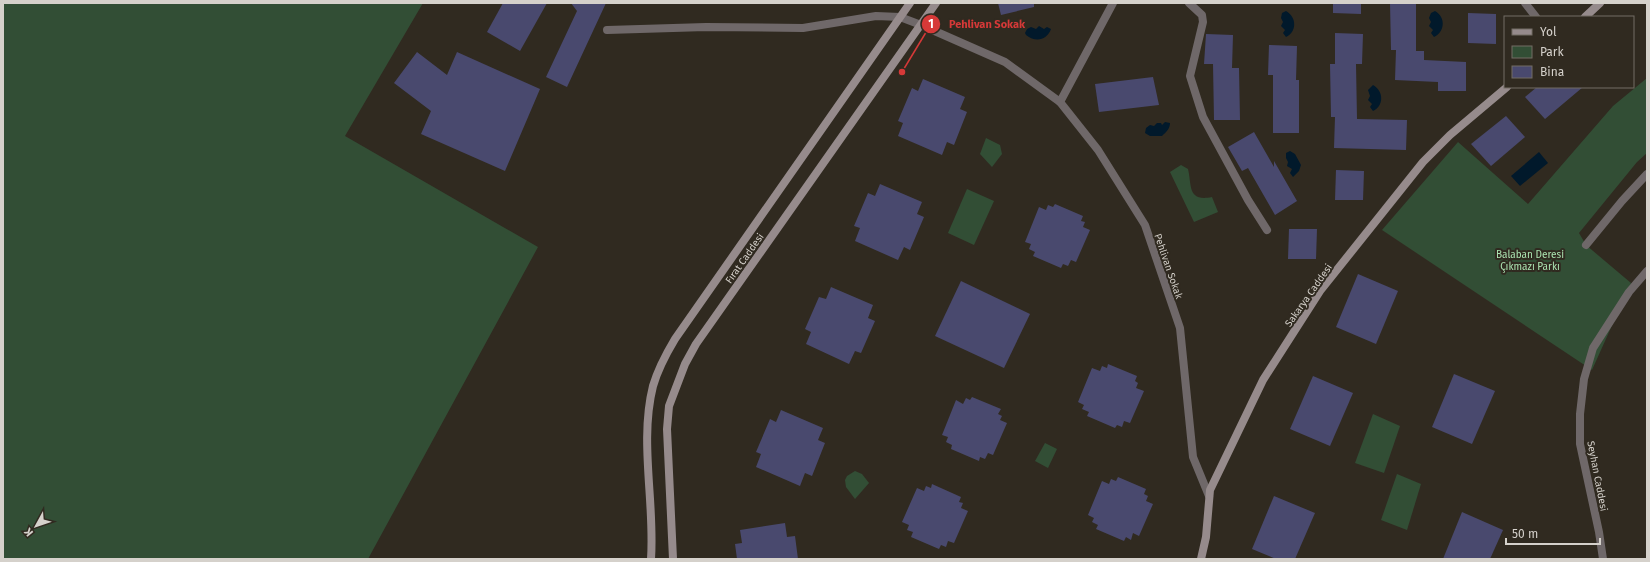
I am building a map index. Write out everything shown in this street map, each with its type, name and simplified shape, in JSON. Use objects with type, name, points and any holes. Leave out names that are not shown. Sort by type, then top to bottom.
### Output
[{"type":"main road","name":"Fırat Caddesi","points":[[651,559],[647,422],[653,386],[661,362],[675,339],[910,3]]},
{"type":"main road","name":"Fırat Caddesi","points":[[673,559],[667,429],[669,406],[684,364],[696,344],[936,3]]},
{"type":"main road","points":[[1586,16],[1600,3]]},
{"type":"main road","name":"Sakarya Caddesi","points":[[1201,559],[1206,537],[1210,490],[1263,380],[1320,291],[1423,162],[1450,135],[1506,88]]},
{"type":"street","points":[[1060,102],[1113,3]]},
{"type":"street","points":[[1189,3],[1202,15],[1203,22],[1190,76],[1203,117],[1248,200],[1267,230]]},
{"type":"street","points":[[1526,3],[1535,16]]},
{"type":"street","name":"Pehlivan Sokak","points":[[608,30],[706,27],[803,28],[876,16],[900,17],[1005,62],[1060,102],[1098,150],[1145,226],[1180,328],[1193,457],[1209,496]]},
{"type":"street","points":[[1586,244],[1647,174]]},
{"type":"street","name":"Seyhan Caddesi","points":[[1603,559],[1599,532],[1580,444],[1580,414],[1584,379],[1594,348],[1629,292],[1647,271]]},
{"type":"green space","points":[[3,3],[423,3],[345,136],[538,247],[368,559],[3,559]]},
{"type":"green space","name":"Balaban Deresi Çıkmazı Parkı","points":[[1647,78],[1647,153],[1637,162],[1579,233],[1586,245],[1631,283],[1592,370],[1382,230],[1458,142],[1528,204],[1613,106]]},
{"type":"green space","points":[[986,138],[1000,145],[1002,154],[992,167],[980,154]]},
{"type":"green space","points":[[1181,165],[1188,169],[1194,195],[1204,198],[1212,197],[1218,212],[1194,222],[1170,172]]},
{"type":"green space","points":[[967,189],[994,201],[974,245],[948,233]]},
{"type":"green space","points":[[1373,414],[1400,426],[1384,473],[1355,463]]},
{"type":"green space","points":[[1045,443],[1057,449],[1048,468],[1035,461]]},
{"type":"green space","points":[[855,471],[862,474],[869,483],[855,499],[846,487],[845,480],[847,476]]},
{"type":"green space","points":[[1397,474],[1421,484],[1407,530],[1381,520]]},
{"type":"water","points":[[1286,11],[1290,14],[1294,21],[1294,28],[1290,35],[1286,37],[1283,33],[1285,30],[1281,26],[1283,22],[1281,18],[1282,13]]},
{"type":"water","points":[[1435,11],[1441,17],[1443,24],[1438,35],[1434,37],[1431,33],[1433,30],[1429,26],[1431,22],[1429,18],[1431,13]]},
{"type":"water","points":[[1039,26],[1044,29],[1047,27],[1051,29],[1047,36],[1037,40],[1026,35],[1025,33],[1027,29],[1031,27],[1036,29]]},
{"type":"water","points":[[1373,85],[1377,88],[1381,95],[1381,102],[1377,109],[1373,111],[1370,107],[1372,104],[1368,100],[1370,96],[1368,90]]},
{"type":"water","points":[[1165,122],[1170,123],[1170,125],[1168,130],[1162,136],[1150,136],[1145,133],[1146,128],[1150,125],[1154,126],[1157,123],[1161,123],[1162,125]]},
{"type":"water","points":[[1290,151],[1295,154],[1301,165],[1299,171],[1293,177],[1290,173],[1292,169],[1287,166],[1288,162],[1286,158],[1286,153]]},
{"type":"water","points":[[1539,152],[1548,163],[1520,186],[1511,176]]},
{"type":"building","points":[[503,3],[547,3],[520,51],[487,32]]},
{"type":"building","points":[[571,3],[606,3],[567,87],[546,77],[577,11]]},
{"type":"building","points":[[998,3],[1034,3],[1034,7],[1001,15]]},
{"type":"building","points":[[1333,3],[1361,3],[1361,14],[1333,13]]},
{"type":"building","points":[[1390,3],[1416,3],[1416,51],[1424,51],[1424,60],[1466,62],[1466,91],[1438,91],[1438,82],[1395,80],[1396,50],[1391,50]]},
{"type":"building","points":[[1468,13],[1496,14],[1496,44],[1468,43]]},
{"type":"building","points":[[1335,33],[1363,34],[1362,64],[1356,64],[1357,119],[1407,120],[1406,150],[1334,148],[1335,117],[1331,117],[1330,64],[1335,64]]},
{"type":"building","points":[[1206,34],[1233,35],[1232,68],[1239,68],[1240,120],[1214,120],[1213,64],[1204,64]]},
{"type":"building","points":[[1269,45],[1297,46],[1296,80],[1299,80],[1299,133],[1273,133],[1273,75],[1268,75]]},
{"type":"building","points":[[417,52],[447,75],[457,52],[540,89],[505,171],[421,134],[431,111],[394,83]]},
{"type":"building","points":[[1153,77],[1159,105],[1099,112],[1095,84]]},
{"type":"building","points":[[923,79],[965,97],[960,109],[967,112],[954,145],[947,142],[942,155],[898,136],[903,123],[898,121],[912,88],[918,91]]},
{"type":"building","points":[[1536,88],[1582,88],[1545,119],[1525,97]]},
{"type":"building","points":[[1506,116],[1525,137],[1491,166],[1471,144]]},
{"type":"building","points":[[1254,132],[1274,167],[1274,161],[1297,201],[1275,215],[1248,168],[1242,171],[1228,147]]},
{"type":"building","points":[[1336,170],[1364,171],[1363,200],[1335,200]]},
{"type":"building","points":[[880,184],[922,202],[917,214],[924,217],[910,250],[904,247],[898,260],[855,241],[860,228],[854,226],[868,193],[875,196]]},
{"type":"building","points":[[1055,204],[1083,216],[1081,221],[1085,222],[1083,227],[1090,230],[1076,262],[1071,260],[1068,266],[1063,264],[1061,268],[1033,256],[1035,252],[1029,249],[1031,244],[1025,242],[1039,207],[1046,210],[1048,205],[1053,207]]},
{"type":"building","points":[[1289,229],[1317,229],[1316,259],[1288,259]]},
{"type":"building","points":[[1358,274],[1398,291],[1376,344],[1336,327]]},
{"type":"building","points":[[961,281],[1030,314],[1004,368],[935,336]]},
{"type":"building","points":[[831,287],[873,305],[868,318],[875,321],[861,353],[855,351],[849,364],[806,344],[811,332],[805,329],[819,297],[826,299]]},
{"type":"building","points":[[1108,364],[1137,376],[1135,381],[1138,383],[1136,388],[1144,391],[1130,423],[1124,421],[1122,427],[1117,425],[1115,428],[1087,416],[1089,412],[1082,409],[1084,405],[1078,402],[1092,368],[1100,371],[1102,366],[1107,368]]},
{"type":"building","points":[[1454,374],[1495,391],[1472,444],[1432,427]]},
{"type":"building","points":[[1313,376],[1353,393],[1330,446],[1290,429]]},
{"type":"building","points":[[972,397],[1001,409],[998,414],[1002,416],[1000,420],[1007,423],[993,455],[988,453],[985,459],[980,457],[979,461],[951,449],[952,445],[946,442],[948,437],[942,435],[956,400],[963,404],[966,398],[970,400]]},
{"type":"building","points":[[781,410],[823,428],[818,440],[825,443],[812,476],[805,473],[800,486],[756,467],[761,454],[756,452],[770,419],[776,422]]},
{"type":"building","points":[[1118,477],[1146,489],[1144,494],[1148,496],[1146,501],[1153,504],[1139,536],[1133,533],[1131,540],[1126,537],[1124,541],[1096,529],[1098,525],[1092,522],[1094,518],[1088,515],[1102,481],[1109,484],[1111,479],[1116,481]]},
{"type":"building","points":[[932,484],[961,497],[959,502],[963,503],[961,508],[968,511],[954,543],[948,541],[946,547],[941,545],[939,549],[911,537],[913,532],[907,530],[909,525],[902,522],[917,488],[924,491],[926,486],[931,488]]},
{"type":"building","points":[[1274,496],[1315,513],[1295,559],[1276,559],[1252,549]]},
{"type":"building","points":[[1462,512],[1503,530],[1490,559],[1443,559]]},
{"type":"building","points":[[785,523],[787,537],[795,536],[798,559],[737,559],[735,544],[742,543],[740,530]]},
{"type":"place","name":"Pehlivan Sokak","points":[[902,72]]}]
